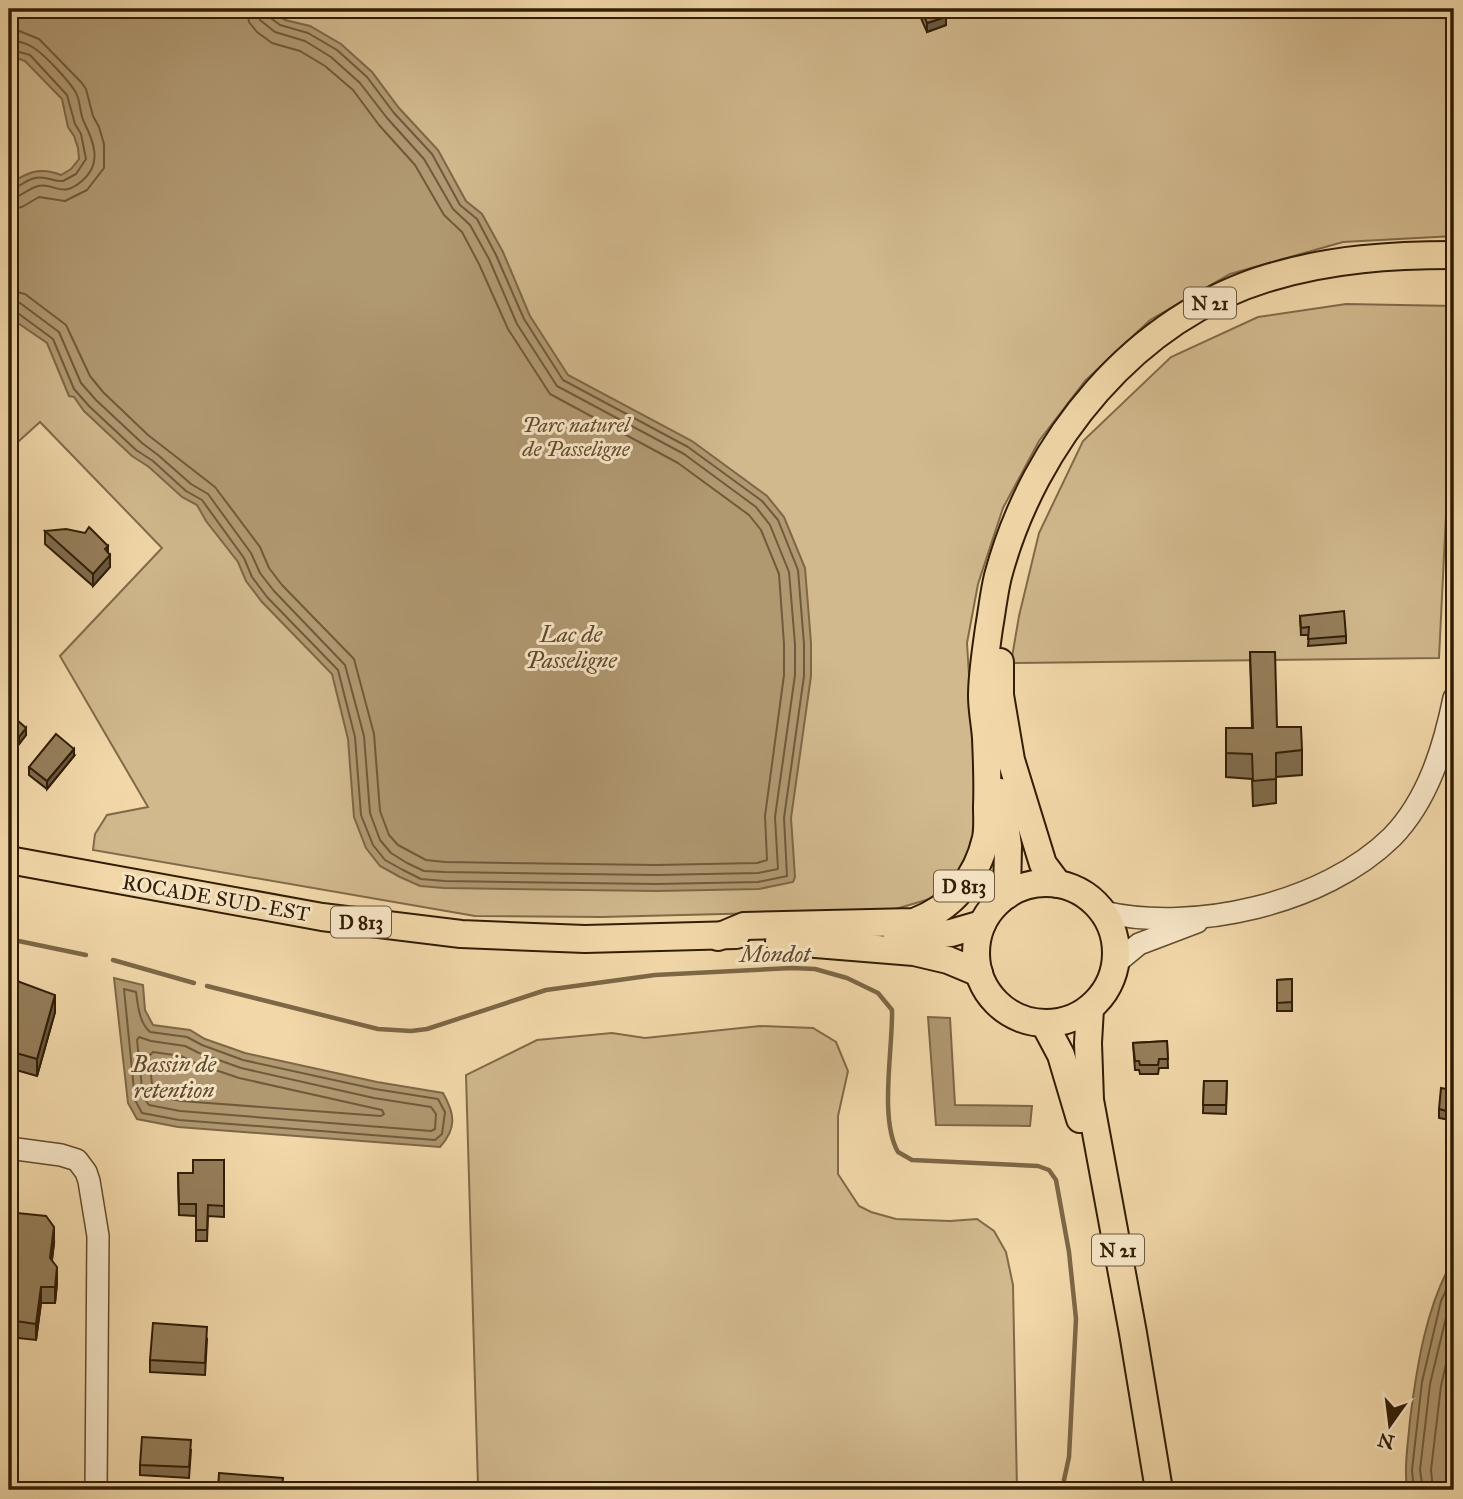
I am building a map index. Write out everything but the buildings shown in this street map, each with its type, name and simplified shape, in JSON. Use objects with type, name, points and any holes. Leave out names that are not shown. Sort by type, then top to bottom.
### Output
[{"type":"main road","name":"N 21","points":[[1058,884],[1043,864],[1034,843],[1011,760],[1000,695],[1001,638],[1008,589],[1032,514],[1056,460],[1084,419],[1118,380],[1159,344],[1211,311],[1238,298],[1295,279],[1340,269],[1454,255]]},
{"type":"main road","name":"N 21","points":[[1007,895],[1008,846],[990,698],[989,630],[998,577],[1012,532],[1044,464],[1070,423],[1122,365],[1186,316],[1259,281],[1349,259],[1428,259],[1454,263]]},
{"type":"main road","name":"D 813","points":[[718,937],[744,926],[914,922],[933,915],[968,882],[987,834],[988,778],[982,696],[989,630]]},
{"type":"main road","name":"ROCADE SUD-EST","points":[[9,860],[322,917],[461,934],[585,939],[718,937],[914,952],[948,960],[979,973]]},
{"type":"main road","points":[[1040,883],[1058,884],[1083,894],[1103,912],[1112,928],[1116,963],[1107,988],[1090,1008],[1068,1020],[1044,1023],[1022,1019],[1003,1008],[988,992],[979,973],[976,948],[982,924],[992,908],[1007,895],[1040,883]]},
{"type":"main road","name":"ROCADE SUD-EST","points":[[718,937],[738,934],[926,935],[951,933],[982,924]]},
{"type":"main road","name":"N 21","points":[[1090,1008],[1090,1100],[1159,1490]]},
{"type":"main road","name":"N 21","points":[[1044,1023],[1061,1055],[1078,1109],[1117,1294],[1147,1490]]},
{"type":"street","points":[[1116,963],[1139,944],[1213,916],[1311,891],[1344,873],[1391,837],[1418,802],[1430,779],[1443,747],[1454,698]]},
{"type":"street","points":[[1103,912],[1137,918],[1213,916]]},
{"type":"street","points":[[9,1148],[61,1155],[77,1160],[89,1181],[98,1236],[96,1490]]},
{"type":"green space","name":"Parc naturel de Passeligne","points":[[9,9],[1454,9],[1454,236],[1343,242],[1230,274],[1150,320],[1085,381],[1039,441],[1003,508],[978,584],[967,643],[978,820],[971,864],[940,896],[892,910],[601,917],[475,916],[93,850],[95,834],[107,815],[148,807],[60,656],[162,548],[40,422],[19,441],[9,434]]},
{"type":"green space","points":[[1346,304],[1454,306],[1439,658],[1011,663],[1039,533],[1083,441],[1171,357],[1258,317]]},
{"type":"green space","points":[[760,1026],[813,1028],[836,1042],[848,1071],[838,1116],[838,1174],[859,1206],[896,1219],[977,1219],[994,1231],[1006,1252],[1013,1285],[1017,1490],[530,1490],[478,1486],[466,1075],[537,1040],[612,1033],[645,1038]]},
{"type":"water","name":"Lac de Passeligne","points":[[9,9],[269,9],[285,20],[310,26],[341,44],[372,72],[399,108],[438,150],[466,201],[482,214],[503,252],[530,316],[568,375],[692,441],[767,496],[784,517],[805,568],[811,643],[811,676],[791,818],[795,877],[793,882],[759,889],[656,891],[444,888],[420,886],[380,866],[366,848],[354,817],[348,739],[332,674],[262,602],[246,581],[238,562],[197,505],[182,497],[149,467],[132,456],[84,411],[74,397],[69,396],[47,343],[15,321],[9,313],[9,184],[34,172],[46,171],[61,175],[71,169],[79,159],[62,99],[25,61],[9,55]]},
{"type":"water","name":"Bassin de retention","points":[[114,978],[143,985],[145,1010],[153,1025],[190,1030],[205,1039],[245,1053],[377,1082],[443,1093],[452,1114],[449,1134],[440,1147],[178,1127],[137,1119],[128,1103]]},
{"type":"water","points":[[928,1017],[950,1018],[955,1105],[1032,1106],[1030,1126],[936,1125]]},
{"type":"water","points":[[1454,1258],[1454,1490],[1407,1490],[1407,1446],[1420,1357],[1436,1296]]},
{"type":"waterway","points":[[9,939],[86,955]]},
{"type":"waterway","points":[[113,960],[194,983]]},
{"type":"waterway","name":"Mondot","points":[[207,986],[378,1029],[411,1031],[427,1029],[546,990],[655,975],[815,969],[847,978],[878,993],[892,1010],[888,1103],[892,1138],[898,1152],[912,1160],[1038,1166],[1049,1170],[1056,1180],[1069,1252],[1076,1319],[1065,1490]]}]
